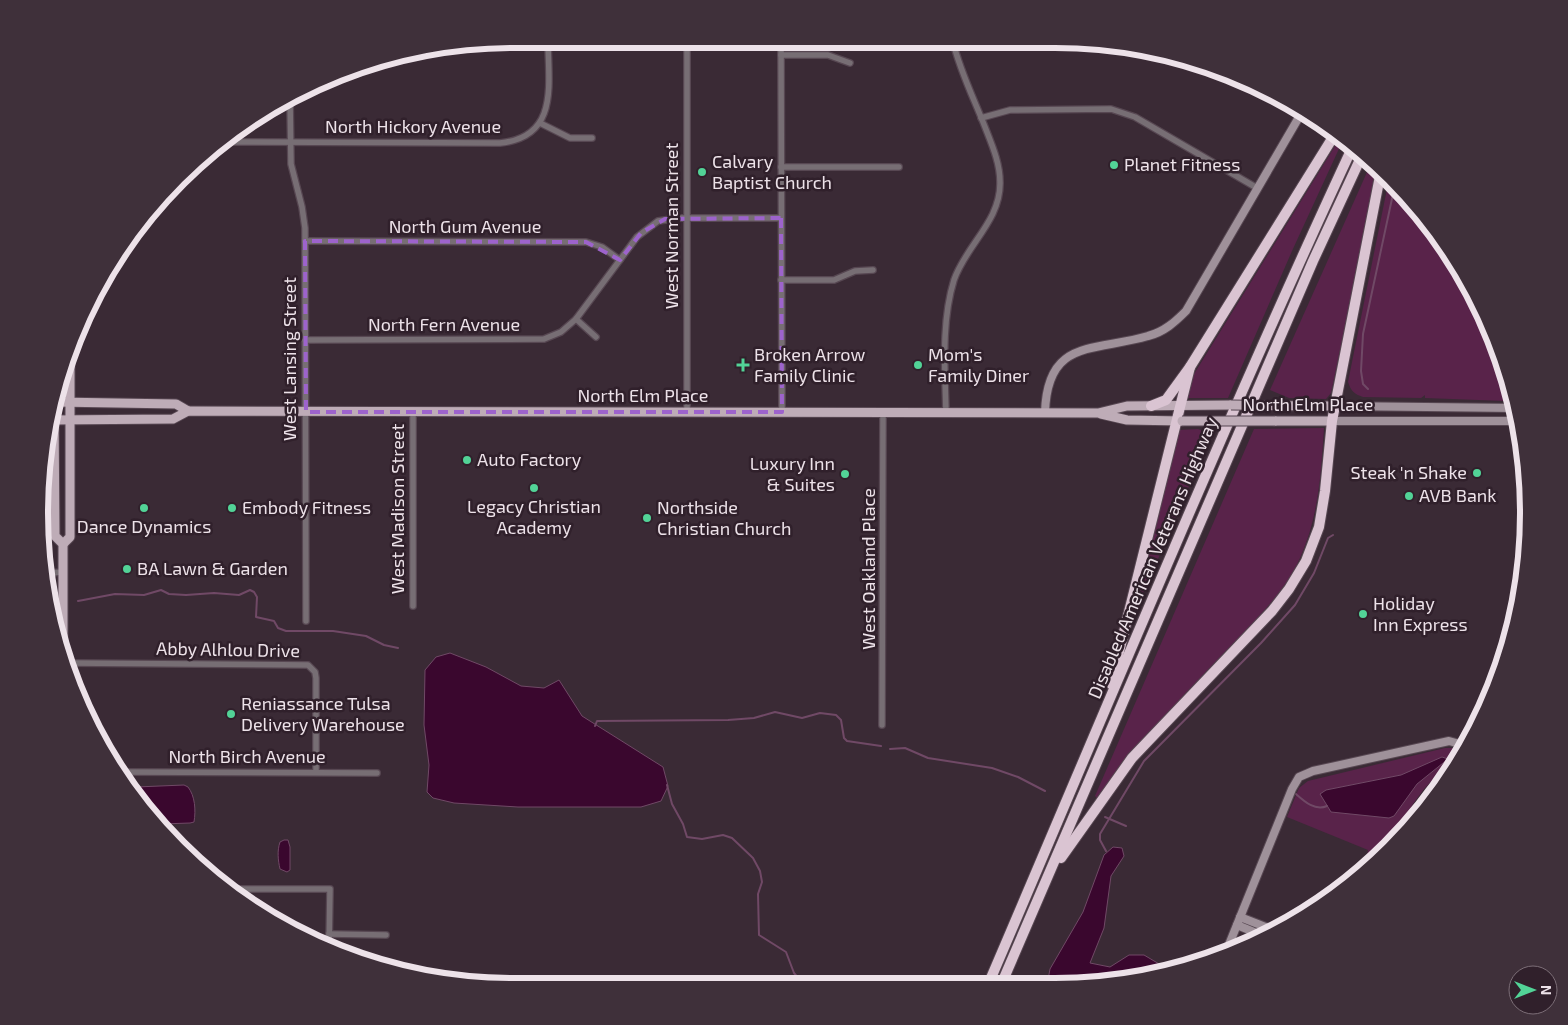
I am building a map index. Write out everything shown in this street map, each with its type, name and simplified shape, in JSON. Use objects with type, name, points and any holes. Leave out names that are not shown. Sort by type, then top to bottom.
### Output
[{"type":"highway","points":[[1151,406],[1166,400],[1190,368],[1332,139]]},
{"type":"highway","name":"Disabled American Veterans Highway","points":[[991,978],[1295,271],[1350,153]]},
{"type":"highway","name":"Disabled American Veterans Highway","points":[[1005,978],[1309,270],[1359,161]]},
{"type":"highway","points":[[1048,877],[1132,758],[1268,616],[1289,589],[1306,560],[1319,527],[1325,491],[1332,421],[1379,180]]},
{"type":"highway","points":[[1105,710],[1183,405],[1190,368]]},
{"type":"main road","points":[[62,544],[70,537],[70,368]]},
{"type":"main road","name":"North Elm Place","points":[[61,402],[176,404],[188,411]]},
{"type":"main road","name":"North Elm Place","points":[[1098,413],[1127,406],[1335,406]]},
{"type":"main road","name":"North Elm Place","points":[[57,418],[71,420],[173,419],[188,411],[883,412],[1098,413],[1128,420],[1332,421]]},
{"type":"main road","points":[[50,467],[54,536],[62,544],[63,633]]},
{"type":"street","points":[[548,47],[548,102],[540,124],[570,138],[592,138]]},
{"type":"street","name":"West Norman Street","points":[[687,47],[687,412]]},
{"type":"street","points":[[780,47],[782,412]]},
{"type":"street","points":[[946,413],[946,338],[951,292],[962,263],[990,219],[1000,193],[999,167],[956,47]]},
{"type":"street","points":[[781,55],[833,56],[850,63]]},
{"type":"street","name":"West Lansing Street","points":[[290,104],[292,171],[304,215],[305,241],[306,622]]},
{"type":"street","points":[[981,118],[1010,110],[1111,109],[1136,117],[1257,188]]},
{"type":"street","points":[[1045,413],[1046,392],[1051,376],[1070,356],[1099,346],[1155,334],[1176,321],[1186,311],[1299,117]]},
{"type":"street","name":"North Hickory Avenue","points":[[232,142],[500,143],[525,137],[540,124]]},
{"type":"street","points":[[781,167],[899,167]]},
{"type":"street","name":"North Fern Avenue","points":[[305,340],[533,340],[557,334],[576,320],[641,233],[651,225],[666,219],[781,218]]},
{"type":"street","name":"North Gum Avenue","points":[[305,241],[586,242],[602,247],[620,260]]},
{"type":"street","points":[[781,280],[834,280],[855,271],[873,270]]},
{"type":"street","points":[[576,320],[596,338]]},
{"type":"street","name":"North Elm Place","points":[[1335,406],[1509,408]]},
{"type":"street","name":"West Madison Street","points":[[413,412],[413,606]]},
{"type":"street","name":"West Oakland Place","points":[[882,725],[883,412]]},
{"type":"street","name":"North Elm Place","points":[[1332,421],[1512,421]]},
{"type":"street","points":[[51,573],[63,572]]},
{"type":"street","name":"Abby Alhlou Drive","points":[[72,663],[308,665],[315,672],[316,678],[316,772]]},
{"type":"street","points":[[1230,943],[1292,789],[1299,777],[1313,772],[1450,741],[1459,744]]},
{"type":"street","name":"North Birch Avenue","points":[[127,772],[377,773]]},
{"type":"street","points":[[240,889],[330,889],[329,939]]},
{"type":"street","points":[[1240,917],[1267,927]]},
{"type":"street","points":[[1237,925],[1255,933]]},
{"type":"street","points":[[329,934],[386,935]]},
{"type":"highlighted area","points":[[781,218],[782,412],[306,412],[305,241],[586,242],[620,260],[641,233],[665,219]]},
{"type":"shaded area","points":[[1337,143],[1341,145],[1228,398],[1184,398],[1194,374]]},
{"type":"shaded area","points":[[1368,169],[1377,177],[1331,393],[1326,399],[1289,398],[1270,390]]},
{"type":"shaded area","points":[[1387,187],[1424,229],[1458,280],[1473,307],[1485,335],[1507,399],[1505,401],[1425,398],[1425,395],[1421,398],[1363,397],[1353,392],[1348,382]]},
{"type":"shaded area","points":[[1324,428],[1315,510],[1306,542],[1293,572],[1265,610],[1157,724],[1097,798],[1095,796],[1254,429]]},
{"type":"shaded area","points":[[1198,429],[1211,434],[1133,618],[1132,614],[1179,430]]},
{"type":"shaded area","points":[[450,653],[486,667],[521,686],[544,688],[559,680],[582,716],[663,767],[668,786],[661,801],[641,807],[518,807],[454,803],[433,798],[427,792],[429,765],[424,725],[425,670],[436,657]]},
{"type":"shaded area","points":[[1445,748],[1453,748],[1453,753],[1443,769],[1424,789],[1406,817],[1368,856],[1368,850],[1287,817],[1299,788],[1308,781]]},
{"type":"shaded area","points":[[1442,757],[1448,759],[1417,784],[1394,816],[1389,818],[1331,812],[1320,794],[1326,790],[1401,775]]},
{"type":"shaded area","points":[[184,785],[188,787],[194,803],[194,822],[168,824],[137,787]]},
{"type":"shaded area","points":[[288,840],[290,847],[290,870],[287,872],[280,869],[278,859],[280,842]]},
{"type":"shaded area","points":[[1113,847],[1122,848],[1124,856],[1111,876],[1104,928],[1090,963],[1110,967],[1129,955],[1144,955],[1162,965],[1116,974],[1048,978],[1050,969],[1083,912],[1104,855]]},
{"type":"waterway","points":[[1368,389],[1363,384],[1361,371],[1363,334],[1393,194]]},
{"type":"waterway","points":[[1106,851],[1100,840],[1100,834],[1144,761],[1261,643],[1295,605],[1314,573],[1328,538],[1333,535]]},
{"type":"waterway","points":[[78,601],[115,594],[144,595],[161,590],[169,594],[186,595],[214,593],[239,595],[250,590],[257,597],[256,617],[274,621],[278,628],[286,631],[333,631],[366,636],[384,645],[398,648]]},
{"type":"waterway","points":[[595,726],[597,721],[728,720],[754,718],[775,712],[802,718],[820,713],[836,715],[841,720],[844,738],[847,741],[881,746]]},
{"type":"waterway","points":[[890,749],[905,748],[928,758],[992,768],[1018,777],[1045,791]]},
{"type":"waterway","points":[[667,785],[672,804],[683,824],[687,837],[702,839],[723,835],[732,838],[753,858],[760,871],[762,882],[758,894],[759,935],[786,952],[794,973],[798,978]]},
{"type":"waterway","points":[[1296,794],[1314,807],[1327,806]]},
{"type":"waterway","points":[[1105,817],[1126,826]]},
{"type":"place","name":"Planet Fitness","points":[[1114,165]]},
{"type":"place","name":"Calvary Baptist Church","points":[[702,172]]},
{"type":"place","name":"Broken Arrow Family Clinic","points":[[743,365]]},
{"type":"place","name":"Mom's Family Diner","points":[[918,365]]},
{"type":"place","name":"Auto Factory","points":[[467,460]]},
{"type":"place","name":"Steak 'n Shake","points":[[1477,473]]},
{"type":"place","name":"Luxury Inn & Suites","points":[[845,474]]},
{"type":"place","name":"Legacy Christian Academy","points":[[534,488]]},
{"type":"place","name":"AVB Bank","points":[[1409,496]]},
{"type":"place","name":"Dance Dynamics","points":[[144,508]]},
{"type":"place","name":"Embody Fitness","points":[[232,508]]},
{"type":"place","name":"Northside Christian Church","points":[[647,518]]},
{"type":"place","name":"BA Lawn & Garden","points":[[127,569]]},
{"type":"place","name":"Holiday Inn Express","points":[[1363,614]]},
{"type":"place","name":"Reniassance Tulsa Delivery Warehouse","points":[[231,714]]}]
